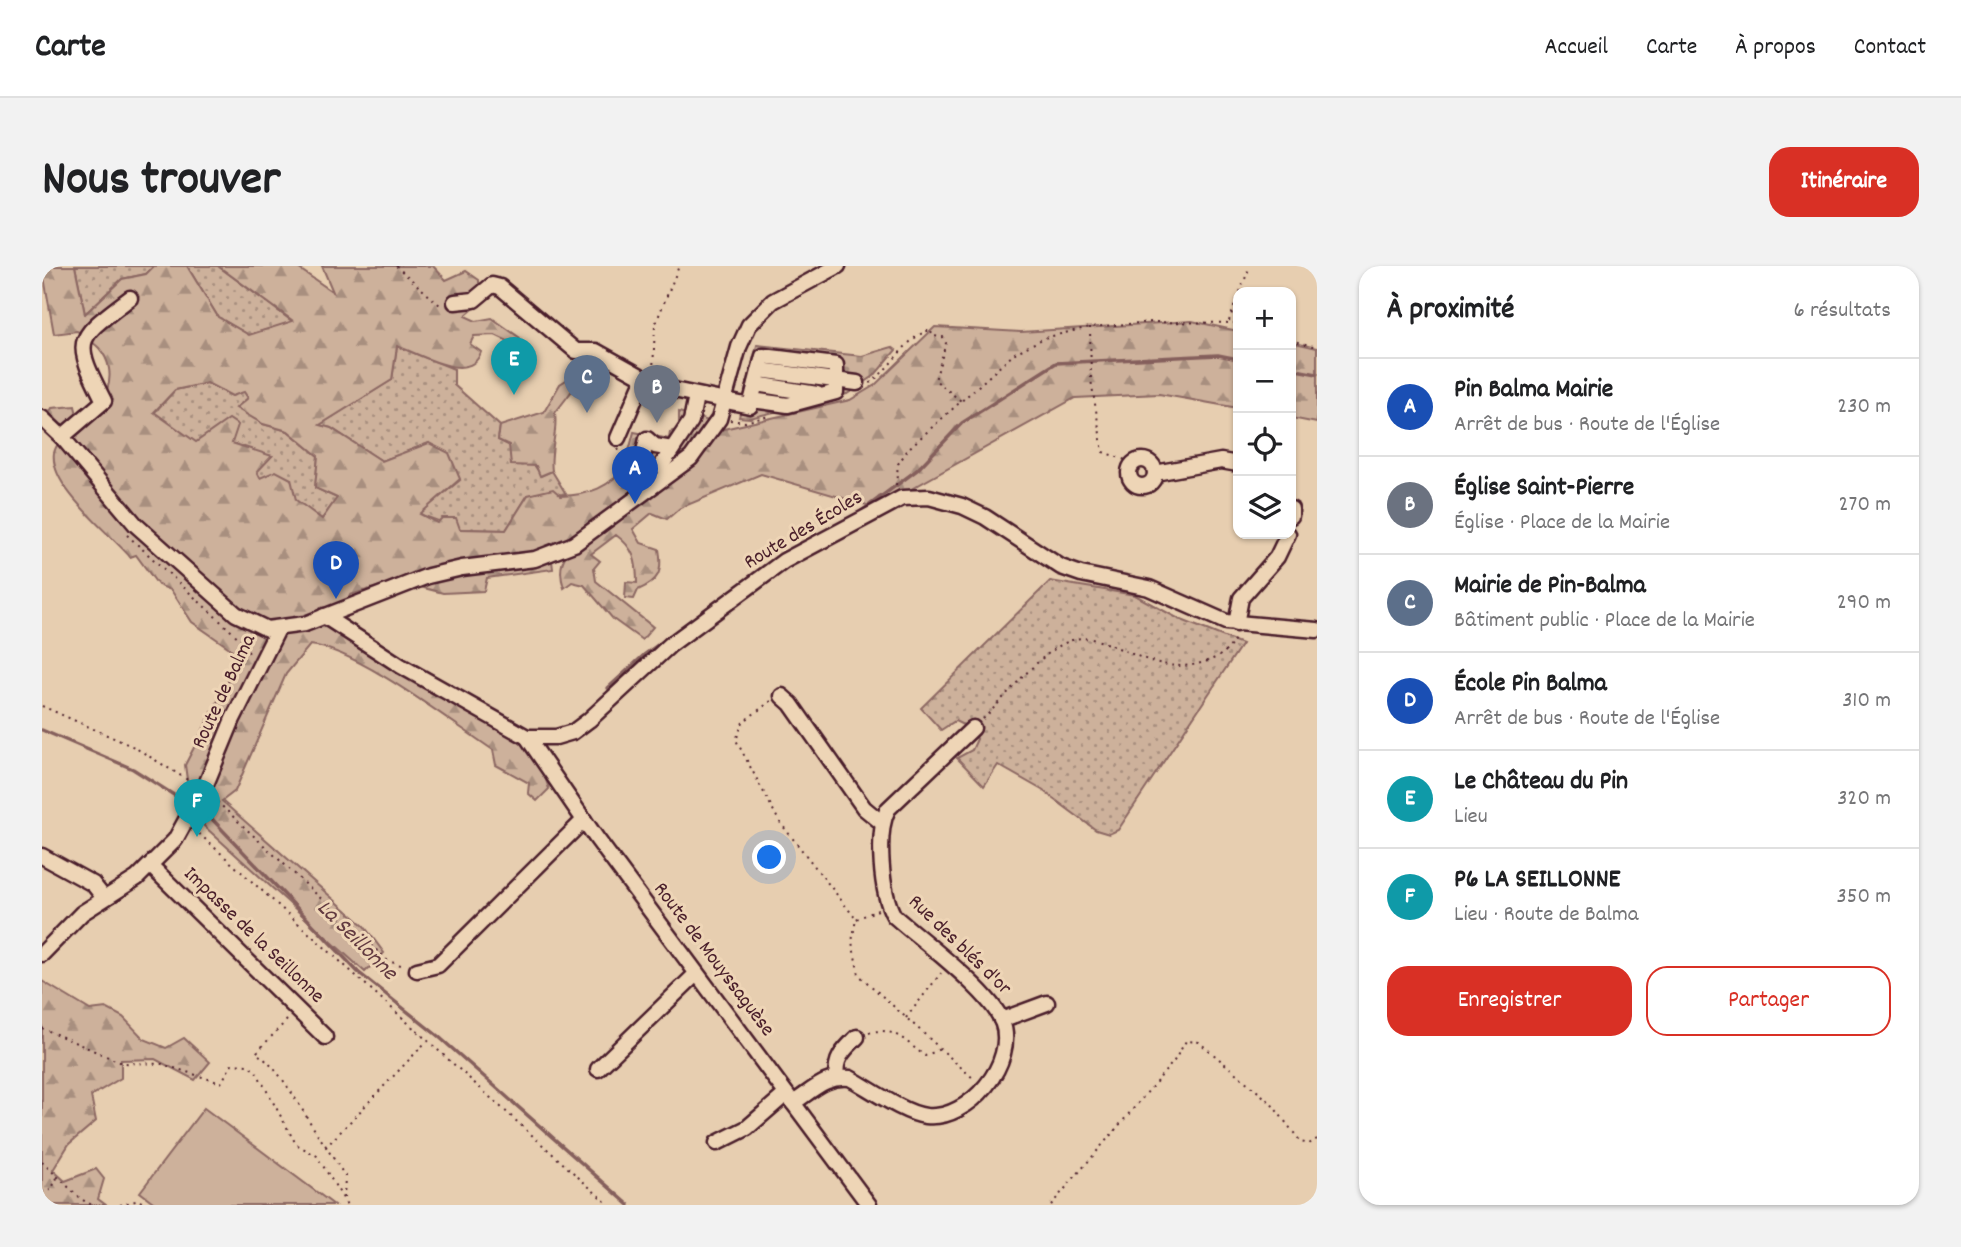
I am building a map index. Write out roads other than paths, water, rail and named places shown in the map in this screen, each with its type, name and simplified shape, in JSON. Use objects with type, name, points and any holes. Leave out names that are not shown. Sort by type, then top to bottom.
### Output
[{"type":"street","points":[[42,418],[62,437],[136,525],[179,567],[253,625],[278,629],[305,624],[428,576],[462,568],[535,559],[562,551],[691,458],[712,432],[726,403],[739,347],[749,325],[773,301],[838,266]]},
{"type":"street","points":[[455,302],[474,300],[492,285],[500,287],[576,351],[596,351],[639,375],[648,386]]},
{"type":"street","points":[[62,437],[104,401],[83,359],[81,346],[92,328],[130,298]]},
{"type":"street","points":[[618,438],[640,387],[648,386],[750,406],[758,377]]},
{"type":"street","points":[[758,377],[857,383]]},
{"type":"street","points":[[758,377],[824,395]]},
{"type":"street","points":[[752,400],[788,405],[835,392],[836,380]]},
{"type":"street","points":[[661,466],[691,421],[696,396]]},
{"type":"street","points":[[640,464],[647,439],[655,446],[672,449]]},
{"type":"street","points":[[1155,473],[1221,461],[1233,463]]},
{"type":"street","points":[[1147,462],[1155,473],[1152,481],[1145,486],[1137,485],[1130,474],[1134,463],[1147,462]]},
{"type":"street","name":"Route des Écoles","points":[[324,616],[401,666],[527,737],[556,737],[573,732],[589,720],[670,645],[784,561],[902,498],[929,497],[962,506],[1061,567],[1149,588],[1216,619],[1239,624],[1317,630]]},
{"type":"street","points":[[1239,624],[1241,598],[1278,557],[1286,539]]},
{"type":"street","name":"Route de Balma","points":[[42,954],[82,913],[151,866],[166,852],[201,793],[233,719],[278,629]]},
{"type":"street","points":[[782,696],[791,704],[864,808],[881,822],[888,809],[973,727]]},
{"type":"street","name":"Route de Mouyssaguèse","points":[[527,737],[546,759],[559,787],[869,1205]]},
{"type":"street","points":[[546,759],[556,737]]},
{"type":"street","points":[[417,970],[438,965],[584,820]]},
{"type":"street","name":"Rue des blés d'or","points":[[837,1076],[850,1078],[918,1114],[928,1116],[955,1111],[983,1087],[1000,1064],[1004,1047],[1002,1020],[989,1000],[894,916],[888,906],[881,822]]},
{"type":"street","points":[[42,856],[93,884],[104,898]]},
{"type":"street","name":"Impasse de la Seillonne","points":[[151,866],[299,1008],[325,1037]]},
{"type":"street","points":[[598,1069],[696,974]]},
{"type":"street","points":[[1002,1020],[1047,1003]]},
{"type":"street","points":[[717,1143],[747,1128],[790,1098],[837,1076],[840,1054],[857,1037]]},
{"type":"waterway","points":[[859,513],[917,470],[962,423],[1056,363],[1218,355],[1233,358]]},
{"type":"waterway","points":[[1296,370],[1317,374]]},
{"type":"waterway","points":[[608,688],[644,655],[744,582]]},
{"type":"waterway","name":"La Seillonne","points":[[42,730],[133,769],[188,804]]},
{"type":"waterway","name":"La Seillonne","points":[[195,808],[212,819],[358,972],[438,1036],[629,1205]]},
{"type":"place","name":"Le Château du Pin","points":[[514,395]]},
{"type":"place","name":"Mairie de Pin-Balma","points":[[587,413]]},
{"type":"place","name":"Église Saint-Pierre","points":[[657,423]]},
{"type":"place","name":"Pin Balma Mairie","points":[[635,504]]},
{"type":"place","name":"École Pin Balma","points":[[336,599]]},
{"type":"place","name":"P6 LA SEILLONNE","points":[[197,837]]}]
